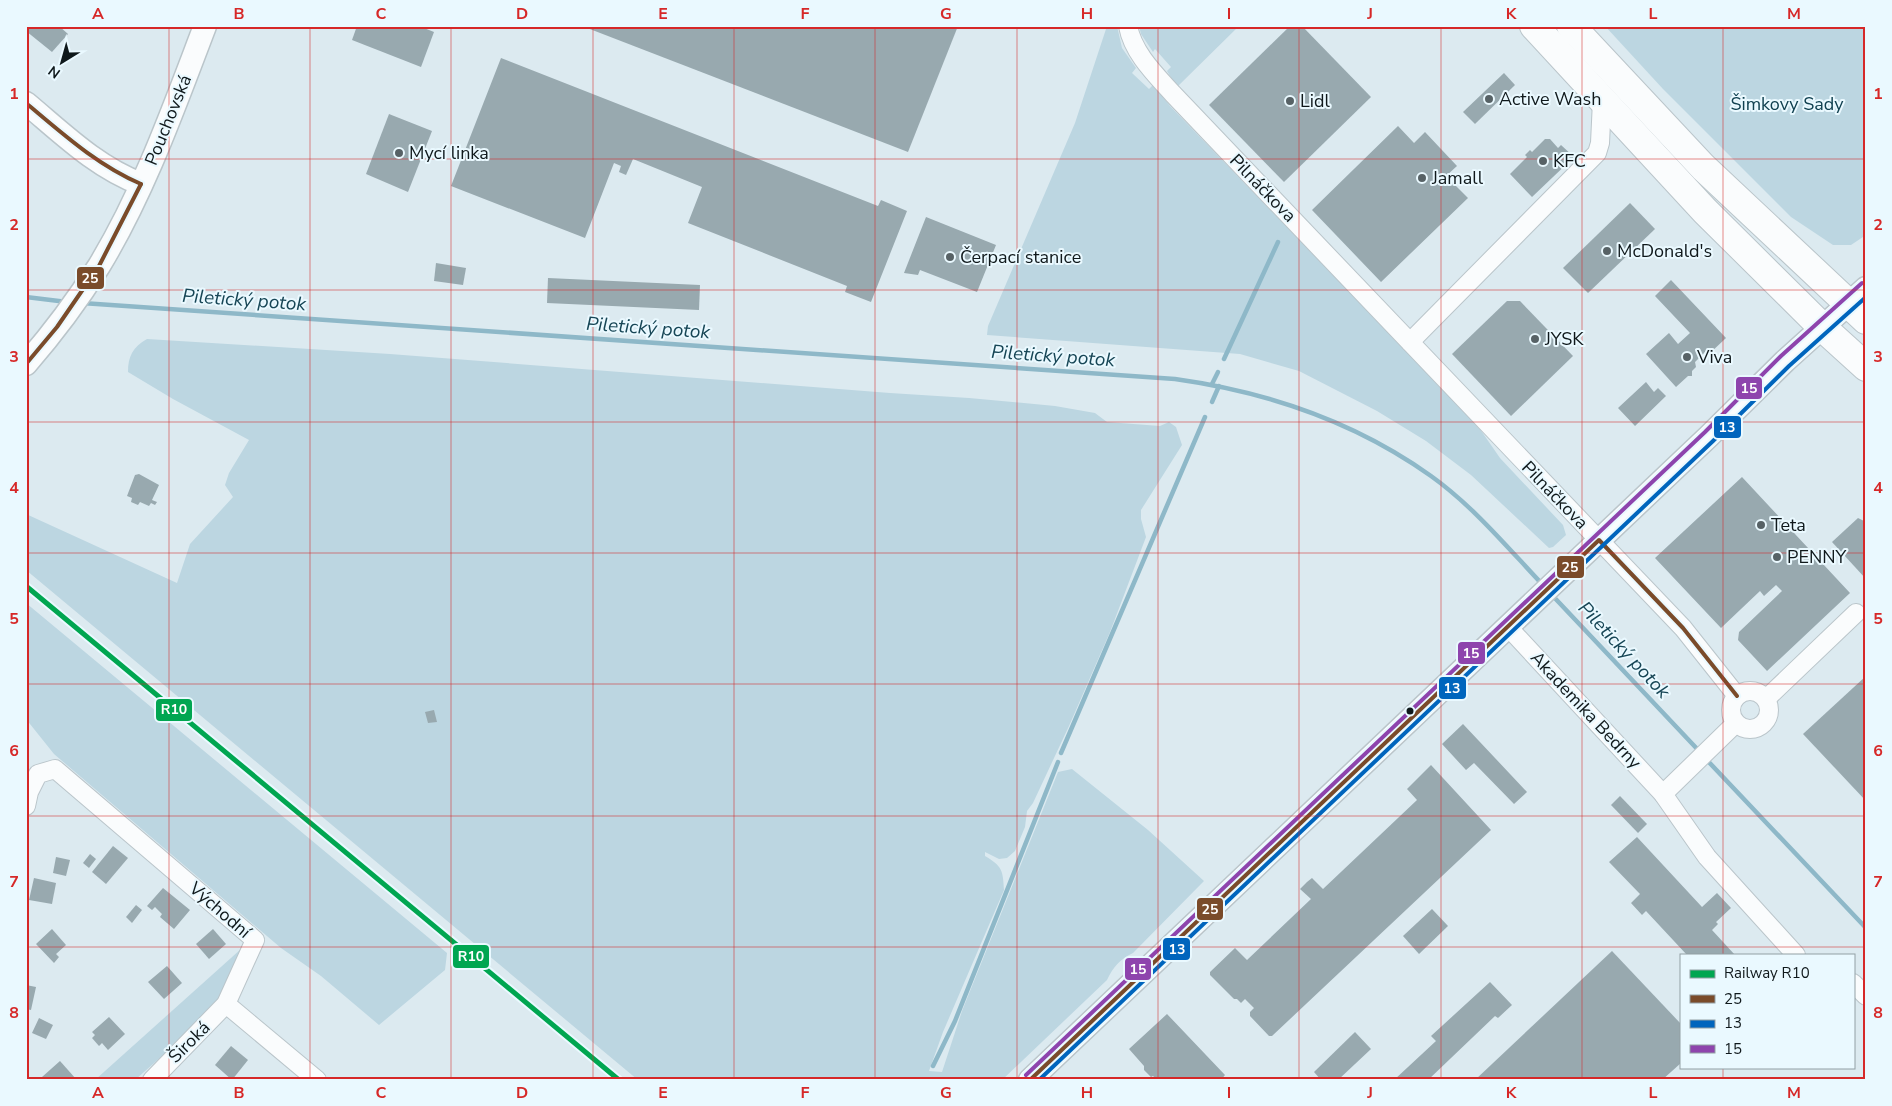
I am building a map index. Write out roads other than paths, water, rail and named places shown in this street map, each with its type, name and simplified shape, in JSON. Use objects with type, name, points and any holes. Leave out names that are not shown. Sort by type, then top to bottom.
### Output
[{"type":"main road","points":[[1534,26],[1705,211],[1823,328],[1866,366]]},
{"type":"main road","points":[[1571,26],[1703,167],[1860,304]]},
{"type":"street","name":"Pouchovská","points":[[26,364],[58,327],[95,272],[141,184],[167,124],[205,26]]},
{"type":"street","name":"Pilnáčkova","points":[[1128,26],[1133,43],[1168,89],[1683,628],[1737,696]]},
{"type":"street","points":[[1410,342],[1598,153],[1602,101]]},
{"type":"street","points":[[26,103],[114,173],[141,184]]},
{"type":"street","points":[[1030,1080],[1785,361],[1823,328],[1860,304]]},
{"type":"street","points":[[1766,699],[1856,613]]},
{"type":"street","name":"Akademika Bedrny","points":[[1508,626],[1664,794],[1707,857],[1795,954]]},
{"type":"street","points":[[1749,691],[1761,694],[1766,699],[1770,711],[1760,727],[1748,729],[1736,724],[1731,712],[1731,706],[1737,696],[1749,691]]},
{"type":"street","points":[[1664,794],[1736,724]]},
{"type":"street","name":"Východní","points":[[26,806],[29,792],[38,774],[55,769],[255,940],[226,1004]]},
{"type":"street","points":[[1854,984],[1866,996]]},
{"type":"street","points":[[226,1004],[317,1080]]},
{"type":"street","name":"Široká","points":[[152,1080],[226,1004]]},
{"type":"waterway","points":[[1224,359],[1278,242]]},
{"type":"waterway","name":"Piletický potok","points":[[26,297],[67,302]]},
{"type":"waterway","name":"Piletický potok","points":[[82,303],[1175,379],[1210,385],[1277,401],[1309,412],[1372,439],[1431,476],[1461,500],[1542,584]]},
{"type":"waterway","points":[[1212,384],[1218,372]]},
{"type":"waterway","points":[[1212,402],[1219,386]]},
{"type":"waterway","points":[[1061,753],[1205,417]]},
{"type":"waterway","name":"Piletický potok","points":[[1551,594],[1700,752]]},
{"type":"waterway","name":"Piletický potok","points":[[1705,758],[1866,928]]},
{"type":"waterway","points":[[933,1066],[955,1021],[1058,762]]},
{"type":"rail line","name":"R10","points":[[26,586],[619,1080]]},
{"type":"place","name":"Active Wash","points":[[1489,99]]},
{"type":"place","name":"Lidl","points":[[1290,101]]},
{"type":"place","name":"Mycí linka","points":[[399,153]]},
{"type":"place","name":"KFC","points":[[1543,161]]},
{"type":"place","name":"Jamall","points":[[1422,178]]},
{"type":"place","name":"McDonald's","points":[[1607,251]]},
{"type":"place","name":"Čerpací stanice","points":[[950,257]]},
{"type":"place","name":"JYSK","points":[[1535,339]]},
{"type":"place","name":"Viva","points":[[1687,357]]},
{"type":"place","name":"Teta","points":[[1761,525]]},
{"type":"place","name":"PENNY","points":[[1777,557]]},
{"type":"park label","name":"Šimkovy Sady","points":[[1787,104]]}]
